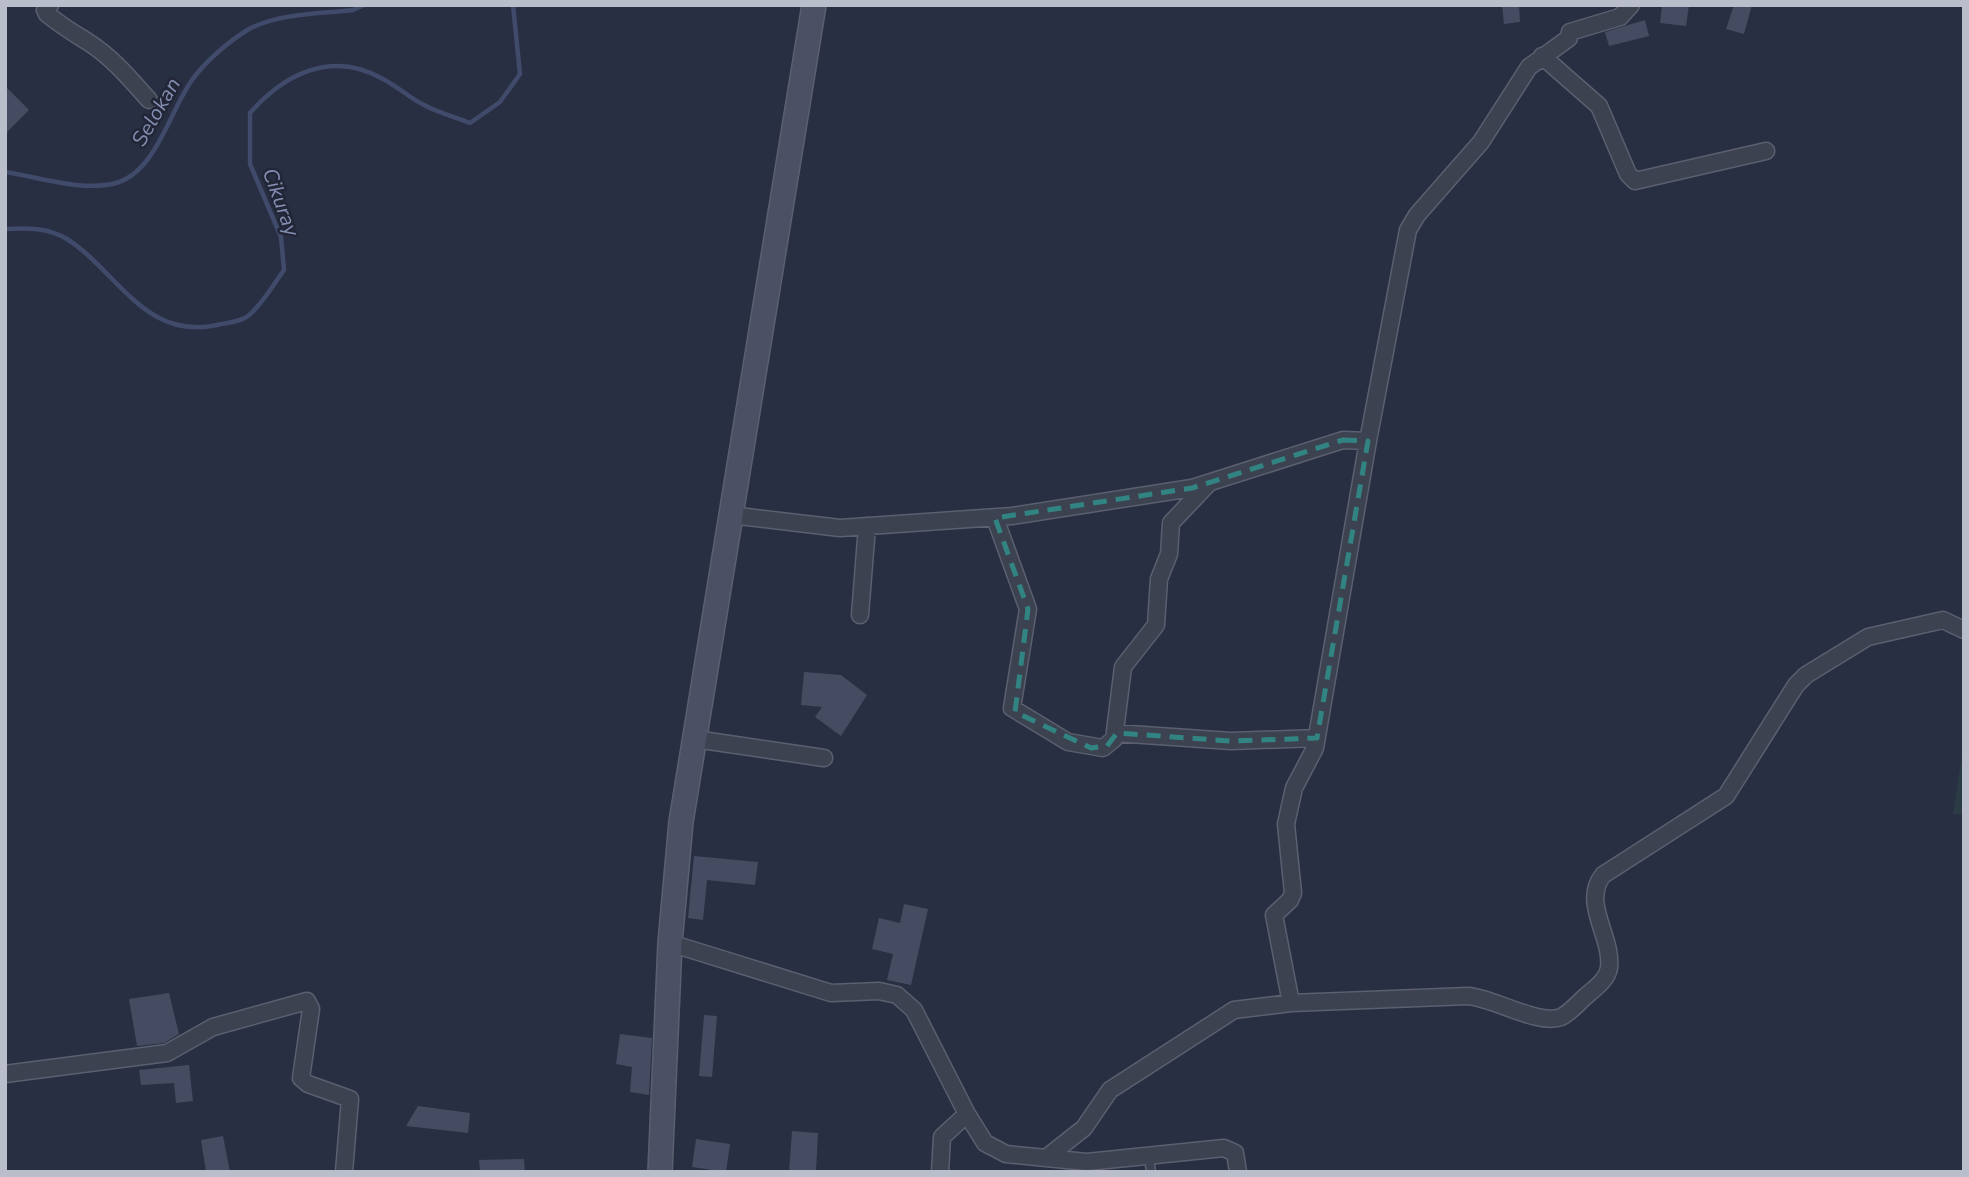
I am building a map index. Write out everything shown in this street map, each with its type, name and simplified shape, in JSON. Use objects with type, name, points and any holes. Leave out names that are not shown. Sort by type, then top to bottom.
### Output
[{"type":"street","points":[[50,5],[45,10],[47,14],[122,70],[149,100]]},
{"type":"street","points":[[660,1172],[670,943],[681,821],[814,5]]},
{"type":"street","points":[[1291,1003],[1273,915],[1290,900],[1293,893],[1286,824],[1294,788],[1313,755],[1317,738],[1368,440],[1412,222],[1481,142],[1525,73],[1542,56],[1569,38],[1570,32],[1620,17],[1631,5]]},
{"type":"street","points":[[1542,56],[1599,106],[1628,174],[1635,181],[1766,151]]},
{"type":"street","points":[[730,515],[819,526],[867,526],[995,517],[1208,484],[1343,440],[1368,440]]},
{"type":"street","points":[[995,517],[1028,609],[1013,710],[1068,742],[1084,747],[1107,746],[1115,733],[1123,667],[1156,625],[1158,584],[1169,554],[1171,523],[1208,484]]},
{"type":"street","points":[[860,615],[867,526]]},
{"type":"street","points":[[1046,1158],[1084,1128],[1110,1090],[1214,1026],[1230,1013],[1291,1003],[1468,996],[1485,998],[1545,1019],[1567,1014],[1603,980],[1609,966],[1595,900],[1598,882],[1603,875],[1726,796],[1801,680],[1868,637],[1943,620],[1964,630]]},
{"type":"street","points":[[1115,733],[1231,741],[1317,738]]},
{"type":"street","points":[[695,740],[824,758]]},
{"type":"street","points":[[670,943],[831,993],[880,991],[897,995],[914,1010],[967,1114],[985,1143],[994,1149],[1087,1162],[1150,1164],[1227,1149],[1236,1156],[1238,1172]]},
{"type":"street","points":[[5,1074],[167,1053],[213,1027],[307,1001],[311,1009],[301,1078],[308,1084],[350,1099],[344,1172]]},
{"type":"street","points":[[940,1172],[942,1137],[967,1114]]},
{"type":"highlighted area","points":[[1343,440],[1368,441],[1317,738],[1231,741],[1117,733],[1107,746],[1091,748],[1015,712],[1028,609],[995,518],[1192,488]]},
{"type":"shaded area","points":[[1964,742],[1964,815],[1953,814]]},
{"type":"building","points":[[1502,5],[1519,5],[1520,22],[1504,24]]},
{"type":"building","points":[[1662,5],[1689,5],[1686,26],[1660,23]]},
{"type":"building","points":[[1734,5],[1752,5],[1744,34],[1726,29]]},
{"type":"building","points":[[1645,20],[1649,36],[1609,46],[1605,32]]},
{"type":"building","points":[[5,86],[29,110],[5,134]]},
{"type":"building","points":[[804,672],[841,675],[867,695],[841,736],[815,717],[822,707],[801,705]]},
{"type":"building","points":[[694,856],[758,862],[755,885],[707,880],[703,920],[688,918]]},
{"type":"building","points":[[904,904],[928,909],[911,985],[887,980],[893,954],[872,949],[879,918],[900,923]]},
{"type":"building","points":[[169,993],[179,1034],[164,1043],[137,1046],[129,999]]},
{"type":"building","points":[[704,1015],[717,1016],[712,1077],[699,1076]]},
{"type":"building","points":[[620,1034],[652,1038],[649,1095],[630,1092],[632,1067],[616,1064]]},
{"type":"building","points":[[189,1065],[193,1101],[176,1103],[174,1083],[141,1085],[139,1070]]},
{"type":"building","points":[[418,1106],[470,1113],[468,1133],[406,1126]]},
{"type":"building","points":[[792,1131],[818,1133],[816,1172],[789,1172]]},
{"type":"building","points":[[223,1136],[230,1172],[206,1172],[201,1140]]},
{"type":"building","points":[[696,1139],[730,1144],[726,1172],[692,1167]]},
{"type":"building","points":[[524,1159],[525,1172],[480,1172],[479,1160]]},
{"type":"waterway","name":"Selokan","points":[[5,172],[89,186],[116,183],[130,177],[151,155],[195,75],[233,40],[249,29],[274,20],[353,10],[364,5]]},
{"type":"waterway","name":"Cikuray","points":[[5,229],[45,230],[60,235],[85,253],[134,300],[170,323],[192,327],[241,320],[258,306],[284,270],[281,237],[250,164],[250,113],[294,77],[328,66],[346,66],[364,70],[430,108],[470,123],[500,102],[520,74],[513,5]]}]
